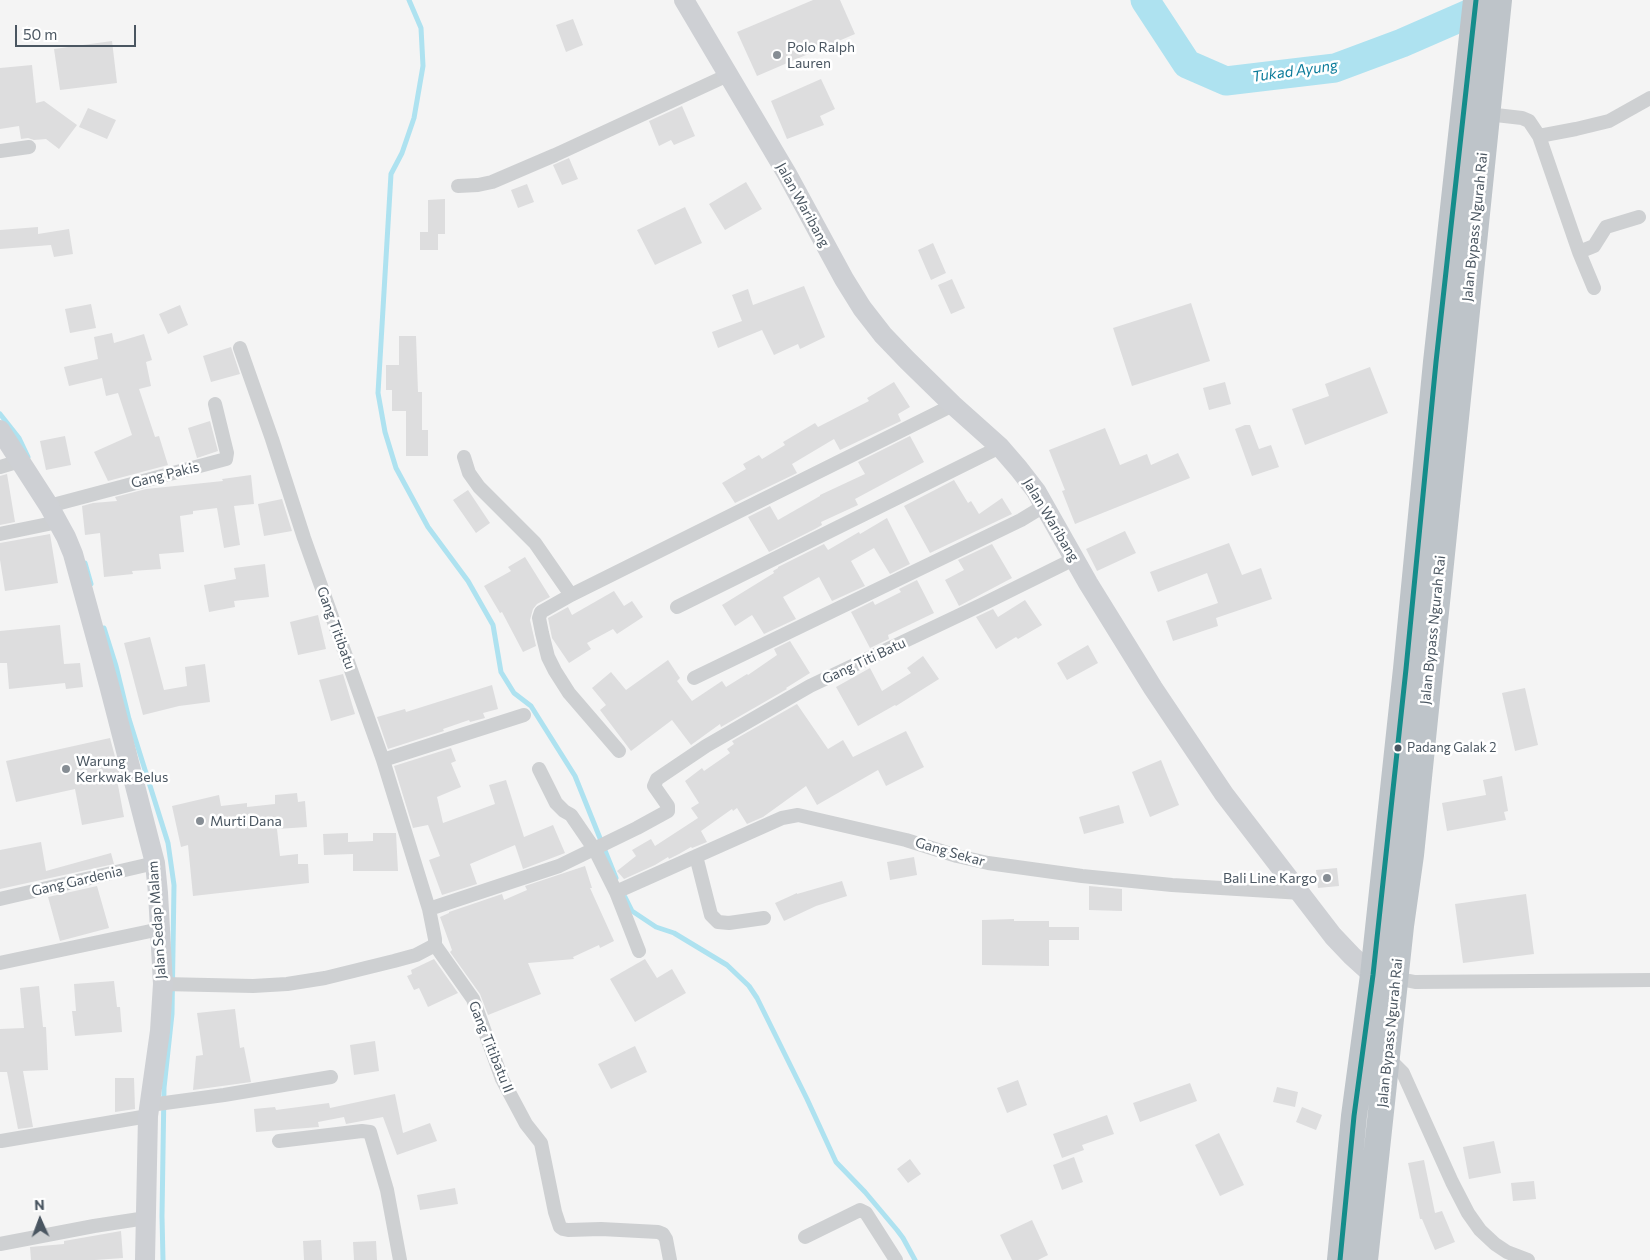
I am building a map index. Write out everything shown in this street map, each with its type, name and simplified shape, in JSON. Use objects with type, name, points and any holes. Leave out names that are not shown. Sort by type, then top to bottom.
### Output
[{"type":"highway","name":"Jalan Bypass Ngurah Rai","points":[[1365,1260],[1375,1055],[1479,78],[1476,0]]},
{"type":"highway","name":"Jalan Bypass Ngurah Rai","points":[[1384,977],[1411,855],[1487,114],[1479,78],[1499,0]]},
{"type":"highway","name":"Jalan Bypass Ngurah Rai","points":[[1340,1260],[1354,1116],[1375,1055]]},
{"type":"street","name":"Jalan Waribang","points":[[684,0],[787,174],[844,279],[862,308],[883,335],[953,405],[1000,447],[1025,476],[1036,491],[1074,559],[1153,688],[1224,794],[1302,893],[1333,936],[1352,956],[1384,977]]},
{"type":"street","points":[[458,186],[492,182],[728,75]]},
{"type":"street","points":[[1539,136],[1609,121],[1650,98]]},
{"type":"street","points":[[1487,114],[1522,118],[1528,121],[1539,136],[1579,252],[1594,288]]},
{"type":"street","points":[[0,151],[29,147]]},
{"type":"street","points":[[1579,252],[1594,246],[1606,227],[1639,217]]},
{"type":"street","name":"Gang Titibatu","points":[[240,348],[304,538],[383,760],[429,909],[436,941],[434,945]]},
{"type":"street","name":"Gang Pakis","points":[[55,509],[226,459],[227,452],[215,404]]},
{"type":"street","points":[[619,751],[569,693],[548,657],[540,624],[540,614],[571,595],[953,405]]},
{"type":"street","name":"Jalan Sedap Malam","points":[[0,430],[55,509],[73,554],[155,863],[160,929],[170,984],[160,1031],[156,1107],[146,1218],[146,1260]]},
{"type":"street","points":[[677,607],[1000,447]]},
{"type":"street","points":[[464,457],[470,473],[479,487],[535,543],[571,595]]},
{"type":"street","points":[[0,467],[20,461]]},
{"type":"street","points":[[694,678],[1021,520],[1044,506]]},
{"type":"street","points":[[0,534],[55,509]]},
{"type":"street","name":"Gang Titi Batu","points":[[601,846],[667,811],[668,806],[654,786],[655,781],[706,746],[810,686],[1074,559]]},
{"type":"street","points":[[383,760],[524,715]]},
{"type":"street","points":[[538,769],[556,803],[571,815],[601,846],[620,890],[639,951]]},
{"type":"street","name":"Gang Sekar","points":[[620,890],[782,818],[798,815],[906,840],[957,856],[988,863],[1091,877],[1302,893]]},
{"type":"street","points":[[429,909],[559,866],[601,846]]},
{"type":"street","points":[[696,856],[711,915],[718,922],[729,923],[764,918]]},
{"type":"street","name":"Gang Gardenia","points":[[0,899],[155,863]]},
{"type":"street","points":[[0,963],[160,929]]},
{"type":"street","points":[[170,984],[253,986],[287,984],[325,978],[394,961],[416,955],[434,945]]},
{"type":"street","name":"Gang Titibatu II","points":[[434,945],[473,999],[502,1079],[526,1124],[541,1143],[555,1212],[560,1226],[568,1230],[653,1230],[662,1234],[666,1239],[670,1260]]},
{"type":"street","points":[[1384,977],[1415,982],[1650,980]]},
{"type":"street","points":[[1375,1055],[1403,1073],[1452,1182],[1468,1213],[1480,1230],[1507,1252],[1528,1260]]},
{"type":"street","points":[[1,1141],[156,1107],[331,1077]]},
{"type":"street","points":[[279,1141],[362,1131],[370,1132],[387,1190],[400,1260]]},
{"type":"street","points":[[805,1237],[852,1212],[860,1210],[866,1213],[896,1260]]},
{"type":"street","points":[[0,1244],[146,1218]]},
{"type":"building","name":"Polo Ralph Lauren","points":[[813,0],[840,0],[855,34],[757,76],[737,32]]},
{"type":"building","points":[[573,19],[583,45],[566,52],[556,25]]},
{"type":"building","points":[[112,41],[117,83],[60,90],[54,49]]},
{"type":"building","points":[[32,65],[36,103],[44,101],[77,125],[59,149],[46,139],[21,139],[19,126],[0,129],[0,68]]},
{"type":"building","points":[[821,79],[835,109],[820,116],[824,125],[787,139],[771,101]]},
{"type":"building","points":[[682,106],[695,136],[674,145],[671,140],[659,146],[649,121]]},
{"type":"building","points":[[88,108],[116,120],[107,139],[79,127]]},
{"type":"building","points":[[569,158],[578,179],[562,185],[553,165]]},
{"type":"building","points":[[746,182],[762,209],[725,230],[709,204]]},
{"type":"building","points":[[527,184],[534,202],[518,208],[511,190]]},
{"type":"building","points":[[445,199],[445,234],[438,234],[438,250],[420,250],[420,232],[428,232],[428,200]]},
{"type":"building","points":[[685,207],[702,243],[655,265],[637,230]]},
{"type":"building","points":[[38,227],[38,234],[69,229],[73,254],[54,257],[51,245],[0,249],[0,230]]},
{"type":"building","points":[[933,243],[946,273],[931,280],[918,250]]},
{"type":"building","points":[[952,279],[965,308],[951,314],[938,285]]},
{"type":"building","points":[[804,286],[825,337],[800,349],[798,344],[774,355],[762,330],[718,348],[712,332],[742,321],[732,295],[748,289],[753,305]]},
{"type":"building","points":[[1191,303],[1210,361],[1132,386],[1113,328]]},
{"type":"building","points":[[91,304],[96,328],[70,333],[65,309]]},
{"type":"building","points":[[180,305],[188,325],[168,334],[159,314]]},
{"type":"building","points":[[112,333],[114,343],[144,334],[152,360],[146,362],[151,386],[139,389],[155,437],[159,436],[168,465],[108,481],[94,452],[132,435],[118,393],[106,396],[102,378],[69,386],[64,367],[98,359],[94,337]]},
{"type":"building","points":[[399,336],[416,336],[418,392],[422,392],[422,430],[428,430],[428,456],[406,456],[406,411],[392,411],[392,390],[386,390],[386,365],[399,365]]},
{"type":"building","points":[[231,347],[240,374],[211,382],[203,356]]},
{"type":"building","points":[[1370,367],[1388,413],[1305,445],[1292,409],[1329,396],[1325,384]]},
{"type":"building","points":[[894,382],[910,407],[898,414],[901,421],[840,450],[834,439],[792,464],[797,473],[735,503],[722,483],[746,469],[743,464],[759,455],[762,459],[785,445],[783,442],[815,423],[818,427],[869,401],[867,398]]},
{"type":"building","points":[[1225,382],[1231,404],[1209,410],[1203,388]]},
{"type":"building","points":[[210,421],[218,451],[197,458],[188,428]]},
{"type":"building","points":[[1250,425],[1259,449],[1271,445],[1279,467],[1252,476],[1235,429]]},
{"type":"building","points":[[1105,428],[1120,465],[1147,454],[1151,465],[1178,453],[1190,478],[1075,524],[1062,491],[1065,490],[1049,450]]},
{"type":"building","points":[[65,436],[71,465],[46,470],[40,441]]},
{"type":"building","points":[[910,436],[924,462],[855,499],[858,505],[821,522],[822,525],[769,552],[748,517],[770,506],[778,520],[820,495],[865,474],[858,462]]},
{"type":"building","points":[[7,474],[15,522],[0,525],[0,476]]},
{"type":"building","points":[[251,475],[254,504],[234,506],[240,545],[224,548],[217,508],[193,511],[193,514],[180,516],[184,552],[159,554],[161,569],[132,571],[133,574],[104,577],[100,533],[85,535],[82,506],[117,501],[115,497],[146,489],[223,481],[222,479]]},
{"type":"building","points":[[954,480],[968,503],[971,501],[979,514],[1002,498],[1012,514],[930,553],[904,506]]},
{"type":"building","points":[[468,490],[490,523],[476,533],[453,500]]},
{"type":"building","points":[[282,499],[292,531],[264,536],[258,504]]},
{"type":"building","points":[[887,518],[910,564],[890,574],[874,548],[851,561],[865,586],[832,601],[819,577],[783,597],[796,619],[764,634],[752,615],[735,626],[722,605],[774,573],[773,571],[778,567],[824,544],[828,550]]},
{"type":"building","points":[[1125,531],[1136,553],[1097,571],[1086,549]]},
{"type":"building","points":[[50,534],[58,583],[5,591],[0,560],[0,543]]},
{"type":"building","points":[[1229,543],[1242,575],[1261,568],[1272,599],[1216,618],[1218,626],[1173,641],[1166,621],[1218,603],[1207,573],[1158,592],[1150,572]]},
{"type":"building","points":[[992,544],[1012,578],[959,606],[945,580],[964,570],[958,560]]},
{"type":"building","points":[[525,557],[550,597],[537,604],[533,609],[530,620],[536,646],[523,652],[502,612],[500,613],[484,586],[511,571],[508,567]]},
{"type":"building","points":[[265,564],[269,597],[234,601],[235,607],[209,612],[204,585],[236,579],[234,568]]},
{"type":"building","points":[[917,580],[934,613],[888,635],[889,639],[870,648],[851,612],[873,601],[875,605],[901,592],[899,589]]},
{"type":"building","points":[[614,591],[624,606],[632,601],[643,617],[617,634],[613,629],[587,643],[591,649],[569,663],[552,638],[548,618],[568,607],[572,615]]},
{"type":"building","points":[[1025,600],[1042,625],[996,649],[976,617],[993,609],[998,617]]},
{"type":"building","points":[[318,615],[326,649],[298,655],[290,622]]},
{"type":"building","points":[[60,625],[64,664],[80,663],[83,687],[66,689],[65,683],[9,689],[7,663],[0,663],[0,631]]},
{"type":"building","points":[[150,637],[164,690],[187,686],[185,667],[205,664],[210,702],[179,706],[143,715],[124,643]]},
{"type":"building","points":[[790,641],[810,673],[787,689],[721,727],[720,724],[691,745],[672,720],[631,751],[600,710],[606,705],[592,688],[611,672],[626,690],[668,660],[680,678],[677,681],[692,701],[722,681],[726,687],[748,675],[777,655],[774,649]]},
{"type":"building","points":[[1088,645],[1098,663],[1067,680],[1057,663]]},
{"type":"building","points":[[923,656],[939,679],[896,706],[858,726],[836,687],[870,668],[882,691],[911,673],[907,668]]},
{"type":"building","points":[[343,674],[355,714],[331,721],[319,680]]},
{"type":"building","points":[[492,685],[498,709],[483,713],[485,718],[470,722],[469,720],[443,729],[444,731],[388,749],[377,717],[405,709],[406,712]]},
{"type":"building","points":[[1525,688],[1538,745],[1515,751],[1502,693]]},
{"type":"building","points":[[797,704],[828,749],[843,740],[853,757],[906,731],[924,767],[886,786],[878,770],[817,805],[806,786],[763,817],[747,824],[737,808],[733,811],[732,809],[701,831],[707,842],[691,847],[669,859],[668,857],[624,879],[617,871],[636,856],[632,850],[651,839],[655,846],[698,818],[691,808],[699,803],[685,781],[702,768],[704,771],[730,753],[727,749],[734,744],[732,741]]},
{"type":"building","name":"Warung Kerkwak Belus","points":[[110,738],[121,779],[117,780],[124,817],[82,825],[75,789],[16,802],[6,761]]},
{"type":"building","points":[[451,748],[456,761],[451,763],[461,787],[437,797],[443,823],[495,804],[489,785],[506,780],[524,837],[553,825],[565,853],[523,869],[515,845],[470,864],[477,884],[442,895],[429,860],[440,856],[428,825],[413,828],[394,766]]},
{"type":"building","points":[[1161,760],[1179,805],[1150,817],[1132,772]]},
{"type":"building","points":[[1502,776],[1508,811],[1504,812],[1506,820],[1447,831],[1442,803],[1486,795],[1483,780]]},
{"type":"building","points":[[297,793],[298,802],[305,801],[307,827],[277,829],[280,856],[298,854],[298,864],[308,864],[309,883],[193,896],[188,845],[181,847],[172,806],[219,795],[221,806],[247,803],[247,807],[275,804],[275,795]]},
{"type":"building","points":[[1119,805],[1124,823],[1084,834],[1079,817]]},
{"type":"building","points":[[348,833],[348,842],[373,841],[373,833],[396,833],[398,871],[353,871],[353,854],[324,855],[323,834]]},
{"type":"building","points":[[41,842],[46,871],[111,853],[114,864],[0,889],[0,850]]},
{"type":"building","points":[[914,857],[917,875],[890,880],[887,862]]},
{"type":"building","points":[[585,866],[592,888],[590,888],[614,941],[600,948],[599,945],[573,957],[574,959],[528,963],[541,994],[488,1015],[480,994],[450,952],[452,950],[440,917],[449,912],[502,894],[504,900],[527,890],[525,886]]},
{"type":"building","name":"Bali Line Kargo","points":[[1337,868],[1339,886],[1318,888],[1316,870]]},
{"type":"building","points":[[842,881],[847,896],[816,906],[784,921],[775,903],[797,893]]},
{"type":"building","points":[[97,886],[109,928],[60,941],[48,897]]},
{"type":"building","points":[[1089,886],[1122,889],[1122,911],[1089,910]]},
{"type":"building","points":[[1526,894],[1534,954],[1463,963],[1455,904]]},
{"type":"building","points":[[1014,919],[1014,921],[1049,921],[1049,927],[1079,927],[1079,940],[1049,940],[1049,966],[982,965],[982,920]]},
{"type":"building","points":[[434,959],[458,993],[428,1007],[419,988],[414,990],[407,976],[412,974],[411,970]]},
{"type":"building","points":[[645,959],[657,978],[672,969],[686,993],[635,1022],[610,979]]},
{"type":"building","points":[[114,981],[117,1007],[120,1007],[122,1032],[75,1036],[72,1011],[76,1011],[74,984]]},
{"type":"building","points":[[39,986],[43,1027],[46,1027],[48,1070],[23,1071],[33,1127],[18,1129],[7,1072],[0,1072],[0,1029],[24,1028],[20,988]]},
{"type":"building","points":[[235,1009],[240,1048],[244,1047],[251,1082],[193,1090],[196,1056],[203,1055],[197,1013]]},
{"type":"building","points":[[375,1041],[379,1071],[354,1075],[350,1045]]},
{"type":"building","points":[[635,1046],[647,1072],[611,1089],[598,1064]]},
{"type":"building","points":[[115,1078],[134,1078],[135,1109],[115,1112]]},
{"type":"building","points":[[1018,1080],[1027,1105],[1007,1113],[997,1088]]},
{"type":"building","points":[[1190,1083],[1197,1101],[1140,1122],[1133,1103]]},
{"type":"building","points":[[1277,1087],[1298,1092],[1295,1107],[1273,1102]]},
{"type":"building","points":[[395,1094],[403,1133],[430,1123],[437,1141],[397,1155],[383,1117],[346,1124],[344,1117],[318,1122],[319,1127],[256,1132],[254,1109],[275,1107],[276,1110],[329,1103],[330,1108]]},
{"type":"building","points":[[1302,1107],[1322,1115],[1316,1130],[1296,1122]]},
{"type":"building","points":[[1107,1115],[1114,1134],[1082,1145],[1084,1150],[1062,1158],[1053,1134]]},
{"type":"building","points":[[1219,1133],[1244,1185],[1220,1196],[1195,1145]]},
{"type":"building","points":[[1494,1141],[1501,1173],[1469,1179],[1463,1147]]},
{"type":"building","points":[[1074,1157],[1083,1182],[1062,1190],[1053,1165]]},
{"type":"building","points":[[910,1159],[921,1174],[908,1183],[897,1169]]},
{"type":"building","points":[[1424,1160],[1435,1213],[1442,1211],[1455,1242],[1435,1250],[1422,1219],[1420,1219],[1408,1163]]},
{"type":"building","points":[[1534,1181],[1536,1199],[1513,1201],[1511,1183]]},
{"type":"building","points":[[455,1188],[458,1204],[420,1210],[417,1195]]},
{"type":"building","points":[[1032,1220],[1048,1255],[1038,1260],[1012,1260],[1000,1235]]},
{"type":"building","points":[[121,1231],[123,1258],[31,1260],[30,1247],[64,1244],[64,1241]]},
{"type":"building","points":[[321,1240],[322,1260],[304,1260],[303,1241]]},
{"type":"building","points":[[376,1241],[377,1260],[354,1260],[353,1242]]},
{"type":"waterway","points":[[409,0],[421,28],[423,66],[414,118],[402,153],[391,174],[378,393],[385,432],[396,468],[428,527],[468,581],[493,625],[501,672],[514,693],[531,706],[575,776],[616,878]]},
{"type":"waterway","name":"Tukad Ayung","points":[[1145,0],[1187,64],[1226,81],[1335,68],[1402,43],[1496,2]]},
{"type":"waterway","points":[[0,414],[19,438],[28,457]]},
{"type":"waterway","points":[[85,563],[91,584]]},
{"type":"waterway","points":[[104,628],[116,666],[129,719],[168,843],[174,885],[172,1014],[164,1088],[163,1260]]},
{"type":"waterway","points":[[625,897],[632,911],[656,927],[674,933],[727,965],[749,986],[757,998],[807,1099],[836,1162],[865,1192],[897,1230],[915,1260]]},
{"type":"transit line","points":[[1340,1260],[1354,1116],[1373,975],[1406,669],[1436,362],[1476,0]]},
{"type":"place","name":"Polo Ralph Lauren","points":[[777,55]]},
{"type":"place","name":"Padang Galak 2","points":[[1398,748]]},
{"type":"place","name":"Warung Kerkwak Belus","points":[[66,769]]},
{"type":"place","name":"Murti Dana","points":[[200,821]]},
{"type":"place","name":"Bali Line Kargo","points":[[1327,878]]}]
